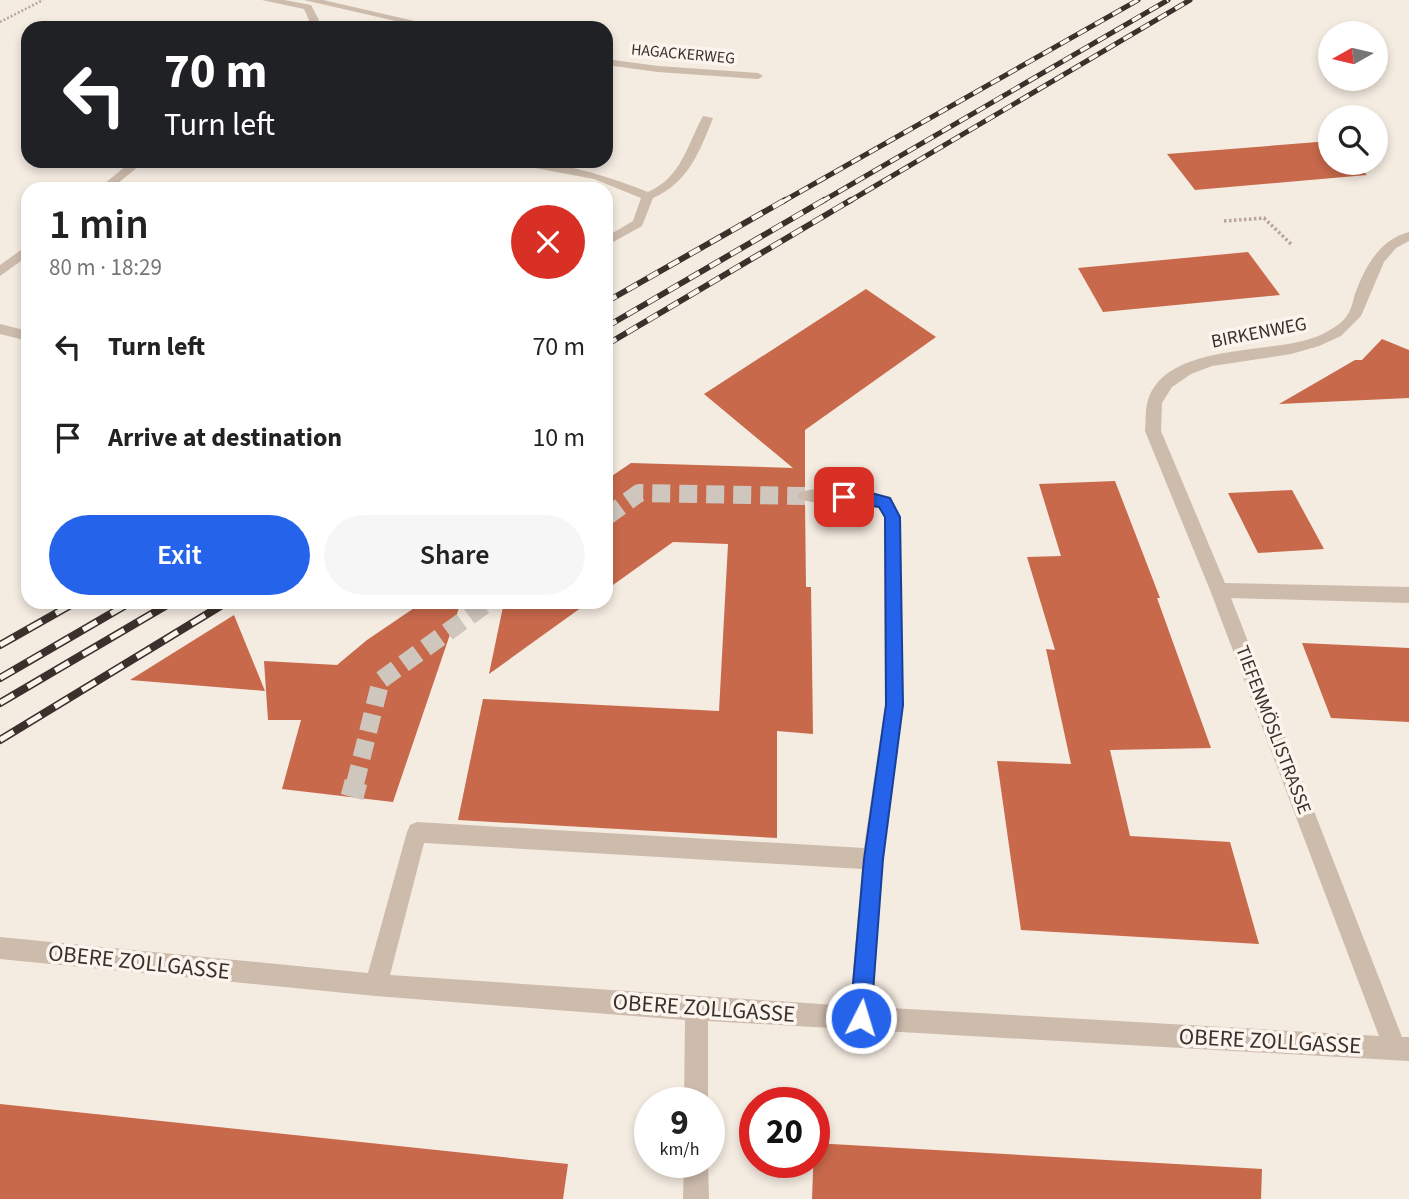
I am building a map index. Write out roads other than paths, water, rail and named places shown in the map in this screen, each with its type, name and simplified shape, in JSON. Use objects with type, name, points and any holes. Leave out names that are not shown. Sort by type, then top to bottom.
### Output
[{"type":"street","points":[[267,0],[307,7],[313,21]]},
{"type":"street","points":[[309,0],[407,21]]},
{"type":"street","name":"HAGACKERWEG","points":[[613,63],[758,76]]},
{"type":"street","points":[[613,182],[649,196],[664,191],[678,177],[694,153],[707,118]]},
{"type":"street","points":[[113,182],[130,168]]},
{"type":"street","points":[[555,168],[597,176],[613,182]]},
{"type":"street","points":[[613,238],[638,223],[649,196]]},
{"type":"street","name":"BIRKENWEG","points":[[1219,590],[1153,431],[1152,411],[1160,388],[1182,372],[1198,365],[1220,359],[1294,349],[1336,332],[1354,316],[1373,267],[1386,250],[1409,236]]},
{"type":"street","points":[[0,272],[21,255]]},
{"type":"street","points":[[0,329],[21,334]]},
{"type":"street","points":[[805,496],[874,499],[884,502],[892,517],[894,705],[873,859],[861,1018]]},
{"type":"street","points":[[1219,590],[1409,595]]},
{"type":"street","name":"TIEFENMÖSLISTRASSE","points":[[1219,590],[1402,1048]]},
{"type":"street","points":[[376,985],[417,832],[873,859]]},
{"type":"street","name":"OBERE ZOLLGASSE","points":[[0,948],[376,985],[696,1009],[1402,1048]]},
{"type":"street","points":[[696,1009],[696,1087]]},
{"type":"street","points":[[696,1178],[696,1199]]},
{"type":"tunnel","points":[[613,512],[639,493],[805,496]]},
{"type":"tunnel","points":[[355,784],[381,680],[479,609]]},
{"type":"tunnel","points":[[352,797],[356,782]]},
{"type":"railway","points":[[782,202],[1138,0]]},
{"type":"railway","points":[[821,202],[1168,0]]},
{"type":"railway","points":[[848,202],[1190,0]]},
{"type":"railway","points":[[613,298],[785,200]]},
{"type":"railway","points":[[613,323],[824,200]]},
{"type":"railway","points":[[613,341],[851,200]]},
{"type":"railway","points":[[0,645],[64,609]]},
{"type":"railway","points":[[0,678],[119,609]]},
{"type":"railway","points":[[0,703],[160,609]]},
{"type":"railway","points":[[0,740],[215,609]]}]
